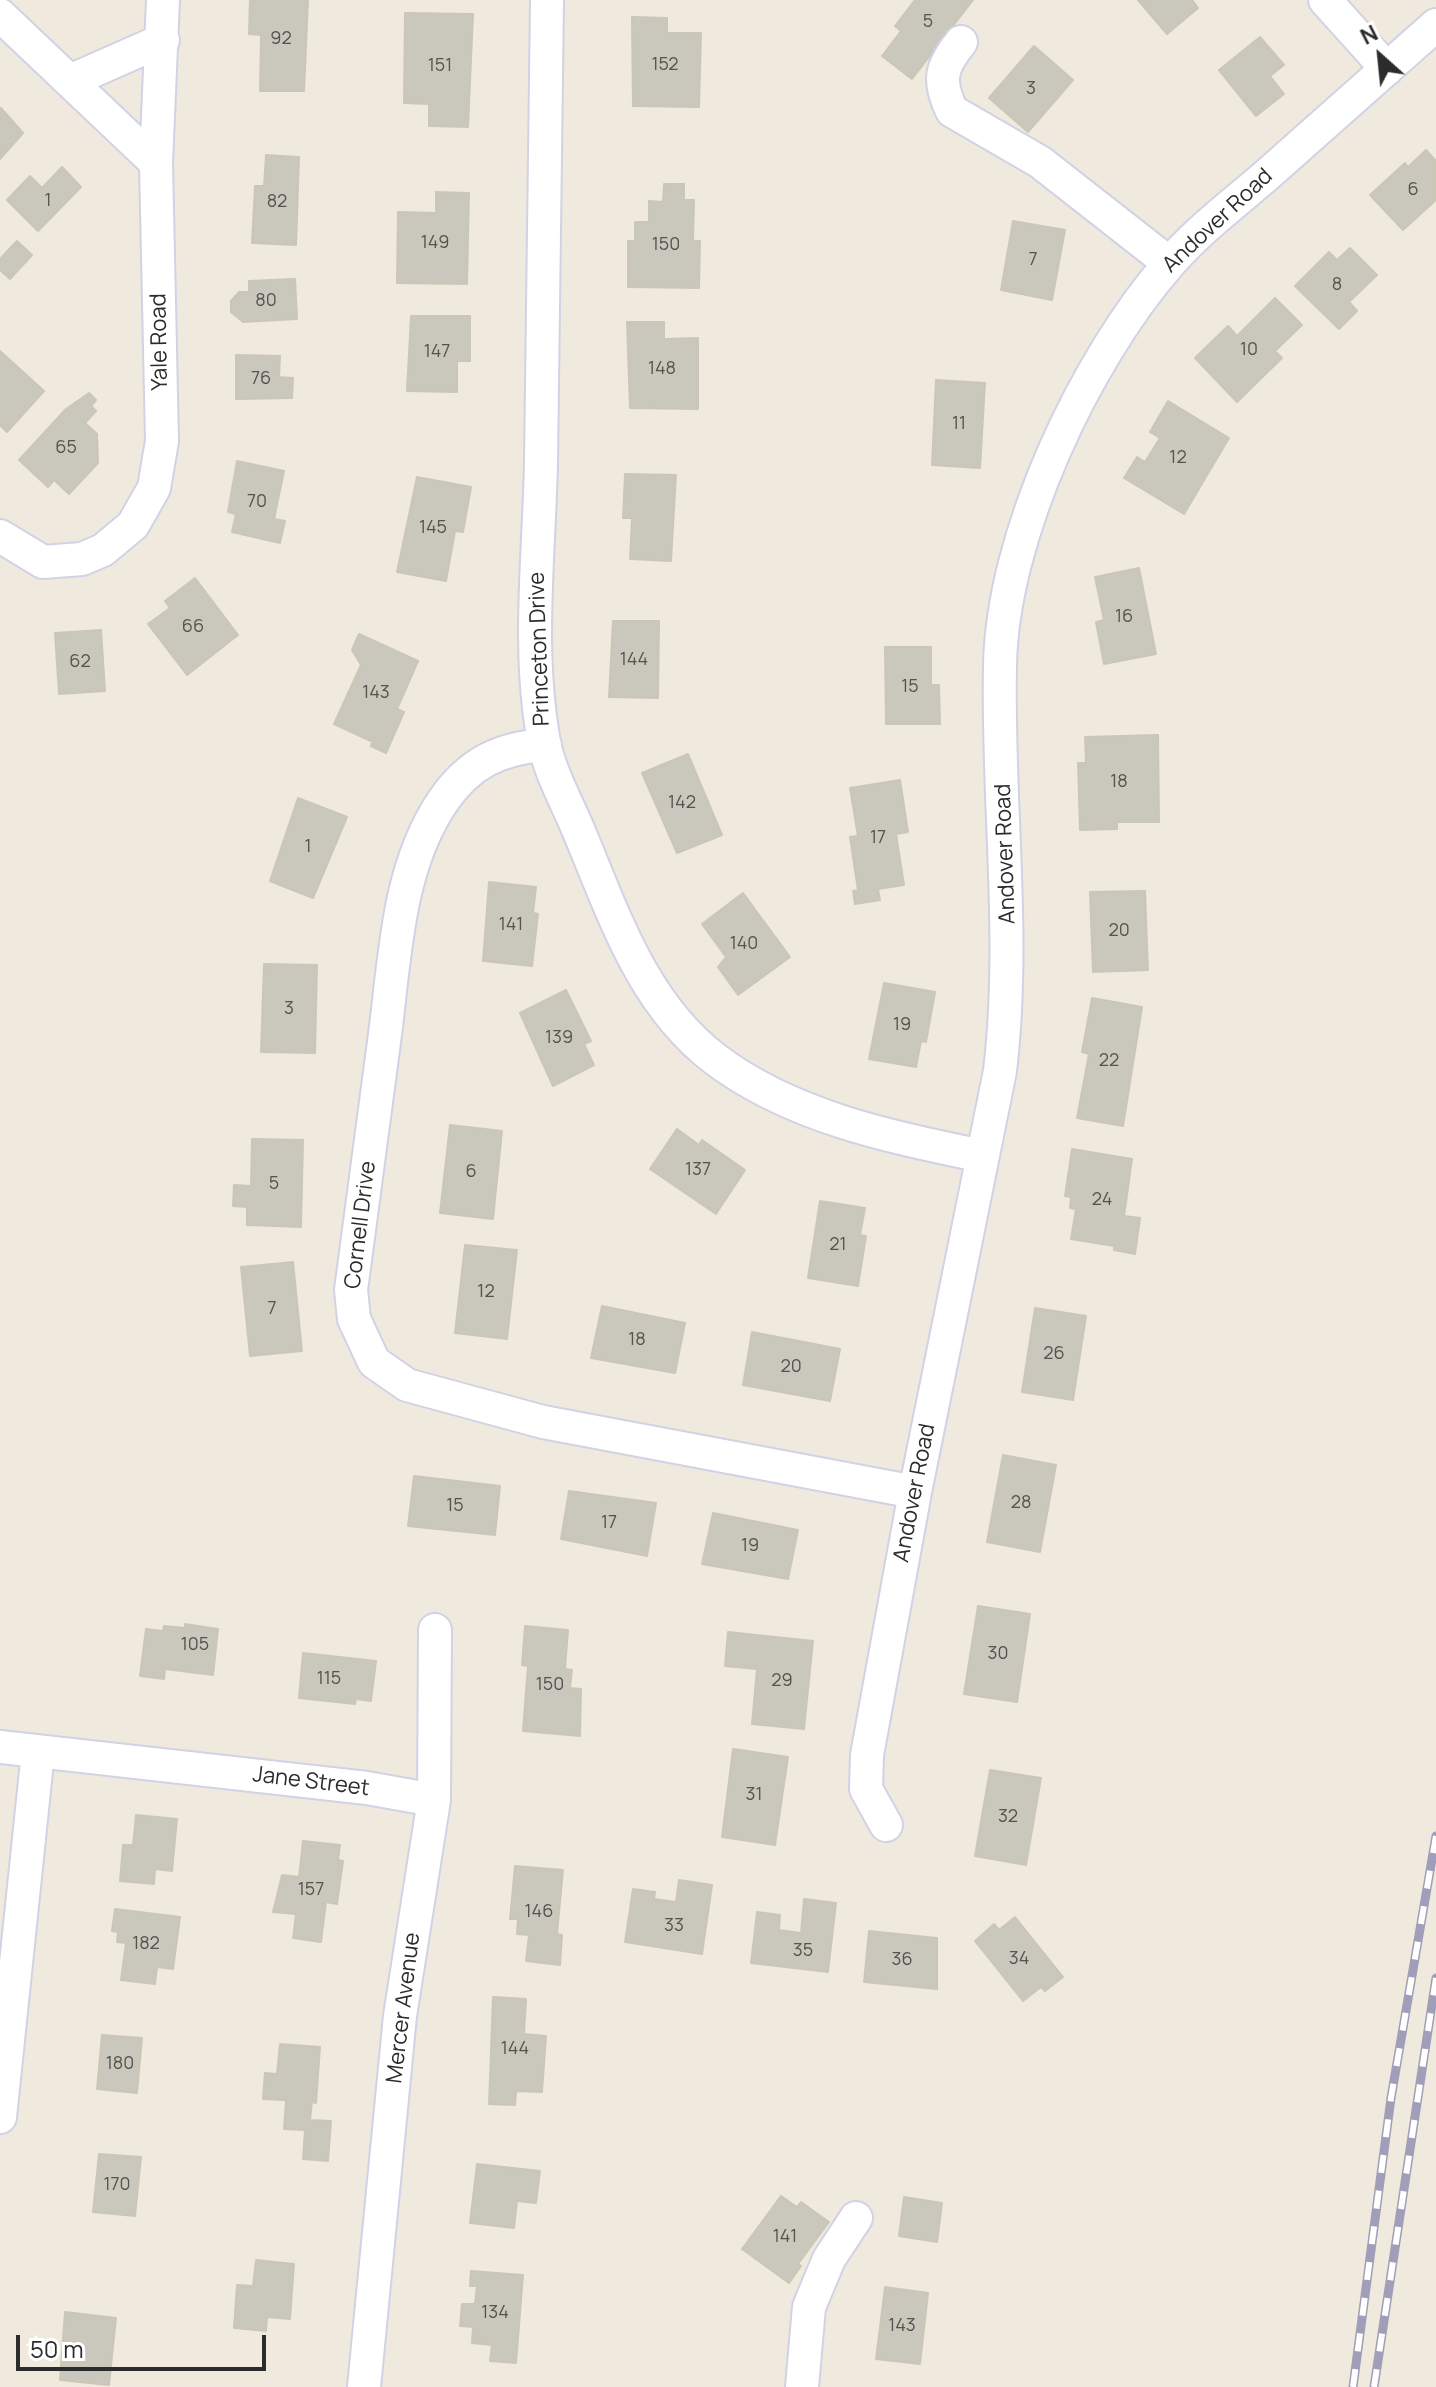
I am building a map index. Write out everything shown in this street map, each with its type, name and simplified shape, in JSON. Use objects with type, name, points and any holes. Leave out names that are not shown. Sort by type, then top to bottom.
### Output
[{"type":"street","name":"Yale Road","points":[[0,536],[43,562],[82,559],[103,550],[133,525],[154,488],[162,441],[156,163],[163,0]]},
{"type":"street","name":"Princeton Drive","points":[[547,0],[541,467],[534,608],[545,745],[635,960],[653,994],[691,1039],[747,1081],[821,1114],[983,1156]]},
{"type":"street","points":[[1325,0],[1387,69]]},
{"type":"street","points":[[0,15],[156,163]]},
{"type":"street","name":"Andover Road","points":[[886,1825],[866,1789],[867,1755],[915,1492],[983,1156],[1006,1016],[1009,907],[1000,663],[1008,604],[1036,496],[1076,402],[1100,361],[1169,263],[1436,25]]},
{"type":"street","points":[[70,81],[163,40]]},
{"type":"street","points":[[961,42],[944,63],[942,81],[952,111],[1040,162],[1169,263]]},
{"type":"street","name":"Cornell Drive","points":[[545,745],[503,750],[463,778],[431,820],[415,857],[400,924],[351,1290],[354,1319],[374,1362],[407,1385],[543,1422],[915,1492]]},
{"type":"street","name":"Mercer Avenue","points":[[364,2387],[400,2016],[434,1800],[435,1630]]},
{"type":"street","points":[[0,1747],[38,1752],[0,2117]]},
{"type":"street","name":"Jane Street","points":[[38,1752],[367,1788],[434,1800]]},
{"type":"street","points":[[802,2387],[809,2307],[829,2259],[856,2218]]},
{"type":"building","points":[[250,0],[308,0],[304,91],[260,91],[261,35],[249,34]]},
{"type":"building","points":[[915,0],[973,0],[912,79],[882,56],[901,31],[895,26]]},
{"type":"building","points":[[1138,0],[1192,0],[1198,8],[1167,34]]},
{"type":"building","points":[[405,13],[473,14],[468,127],[429,126],[429,104],[404,103]]},
{"type":"building","points":[[632,17],[667,18],[667,33],[701,33],[699,107],[633,106]]},
{"type":"building","points":[[1260,37],[1284,65],[1270,76],[1284,94],[1256,116],[1219,70]]},
{"type":"building","points":[[1034,46],[1073,80],[1028,132],[989,98]]},
{"type":"building","points":[[0,109],[23,133],[0,159]]},
{"type":"building","points":[[1426,150],[1436,161],[1436,200],[1403,230],[1370,195],[1405,163],[1408,167]]},
{"type":"building","points":[[266,155],[299,157],[296,245],[252,243],[255,186],[264,186]]},
{"type":"building","points":[[62,167],[81,187],[38,231],[7,200],[30,176],[42,188]]},
{"type":"building","points":[[664,184],[684,184],[684,200],[694,200],[693,241],[700,241],[699,288],[628,287],[628,241],[635,241],[635,222],[649,222],[649,201],[663,202]]},
{"type":"building","points":[[436,192],[469,193],[467,284],[397,283],[398,212],[436,213]]},
{"type":"building","points":[[1013,221],[1065,230],[1052,300],[1001,290]]},
{"type":"building","points":[[17,241],[32,255],[10,279],[0,270],[0,259]]},
{"type":"building","points":[[1350,248],[1377,275],[1349,302],[1357,311],[1339,329],[1295,286],[1329,252],[1337,260]]},
{"type":"building","points":[[295,279],[297,319],[243,322],[231,312],[231,301],[239,292],[249,292],[249,281]]},
{"type":"building","points":[[1275,298],[1302,325],[1275,351],[1282,358],[1237,402],[1195,358],[1228,326],[1237,336]]},
{"type":"building","points":[[411,316],[470,316],[470,361],[457,361],[457,392],[407,391]]},
{"type":"building","points":[[627,322],[664,322],[664,339],[698,338],[698,409],[630,408]]},
{"type":"building","points":[[0,351],[44,391],[7,432],[0,425]]},
{"type":"building","points":[[236,355],[280,356],[279,377],[293,378],[292,398],[236,399]]},
{"type":"building","points":[[936,380],[985,383],[980,468],[932,465]]},
{"type":"building","points":[[89,393],[96,400],[91,406],[96,411],[85,423],[97,434],[98,463],[69,494],[54,480],[48,487],[19,460],[66,409]]},
{"type":"building","points":[[1168,401],[1229,438],[1184,514],[1124,478],[1137,457],[1145,462],[1160,438],[1150,432]]},
{"type":"building","points":[[237,461],[284,471],[274,519],[285,521],[280,543],[232,532],[236,514],[228,512]]},
{"type":"building","points":[[625,474],[676,475],[671,561],[630,559],[632,518],[623,518]]},
{"type":"building","points":[[417,477],[471,487],[463,532],[455,531],[446,581],[397,572]]},
{"type":"building","points":[[1139,568],[1156,654],[1104,664],[1096,622],[1104,620],[1095,577]]},
{"type":"building","points":[[195,578],[238,635],[187,675],[148,624],[170,608],[165,601]]},
{"type":"building","points":[[613,621],[659,621],[658,698],[609,697]]},
{"type":"building","points":[[101,630],[105,691],[59,694],[55,633]]},
{"type":"building","points":[[359,634],[418,661],[397,709],[404,712],[386,753],[371,746],[373,742],[334,724],[361,665],[352,650]]},
{"type":"building","points":[[885,647],[931,647],[931,685],[939,685],[940,724],[886,724]]},
{"type":"building","points":[[1158,735],[1159,822],[1117,822],[1117,829],[1080,830],[1078,763],[1086,763],[1085,737]]},
{"type":"building","points":[[688,754],[722,835],[677,853],[642,773]]},
{"type":"building","points":[[900,780],[908,832],[896,834],[904,885],[878,889],[880,900],[855,904],[853,891],[858,890],[850,837],[858,836],[850,788]]},
{"type":"building","points":[[298,798],[347,817],[313,898],[270,881]]},
{"type":"building","points":[[489,882],[536,887],[533,913],[538,914],[532,966],[483,961]]},
{"type":"building","points":[[1145,891],[1148,970],[1093,972],[1090,892]]},
{"type":"building","points":[[743,893],[790,957],[738,995],[718,967],[726,957],[702,924]]},
{"type":"building","points":[[264,964],[317,965],[315,1053],[261,1052]]},
{"type":"building","points":[[884,983],[935,992],[926,1042],[921,1041],[916,1067],[869,1059]]},
{"type":"building","points":[[566,990],[591,1041],[584,1044],[594,1065],[553,1086],[520,1013]]},
{"type":"building","points":[[1092,998],[1142,1007],[1123,1126],[1077,1118],[1089,1054],[1082,1052]]},
{"type":"building","points":[[450,1125],[502,1131],[493,1219],[440,1213]]},
{"type":"building","points":[[677,1129],[699,1145],[702,1140],[745,1170],[716,1214],[650,1169]]},
{"type":"building","points":[[252,1139],[303,1140],[301,1227],[247,1225],[247,1207],[233,1206],[234,1185],[251,1186]]},
{"type":"building","points":[[1072,1149],[1132,1159],[1124,1216],[1140,1218],[1135,1254],[1114,1250],[1114,1246],[1071,1239],[1076,1209],[1070,1208],[1071,1197],[1065,1196]]},
{"type":"building","points":[[820,1201],[865,1208],[860,1235],[866,1236],[858,1286],[808,1278]]},
{"type":"building","points":[[465,1245],[517,1250],[507,1339],[455,1333]]},
{"type":"building","points":[[293,1262],[302,1351],[250,1356],[241,1267]]},
{"type":"building","points":[[602,1306],[685,1323],[675,1373],[591,1358]]},
{"type":"building","points":[[1035,1308],[1086,1316],[1073,1400],[1022,1392]]},
{"type":"building","points":[[752,1332],[840,1349],[830,1401],[743,1385]]},
{"type":"building","points":[[1003,1455],[1056,1465],[1040,1552],[987,1542]]},
{"type":"building","points":[[414,1476],[500,1486],[495,1535],[408,1526]]},
{"type":"building","points":[[569,1491],[656,1503],[647,1556],[561,1539]]},
{"type":"building","points":[[713,1513],[798,1530],[788,1579],[702,1564]]},
{"type":"building","points":[[978,1606],[1030,1614],[1017,1702],[964,1694]]},
{"type":"building","points":[[185,1624],[218,1629],[213,1675],[165,1669],[164,1679],[140,1676],[146,1629],[163,1631],[164,1626],[185,1628]]},
{"type":"building","points":[[525,1626],[568,1630],[565,1669],[572,1670],[570,1688],[581,1689],[580,1736],[523,1731],[528,1666],[522,1665]]},
{"type":"building","points":[[728,1632],[813,1641],[804,1729],[752,1724],[757,1669],[725,1666]]},
{"type":"building","points":[[303,1653],[376,1661],[371,1701],[356,1699],[355,1704],[299,1698]]},
{"type":"building","points":[[733,1749],[788,1757],[775,1845],[722,1837]]},
{"type":"building","points":[[990,1770],[1041,1778],[1026,1865],[975,1856]]},
{"type":"building","points":[[136,1815],[177,1819],[172,1871],[155,1869],[154,1884],[120,1881],[123,1845],[133,1845]]},
{"type":"building","points":[[303,1841],[340,1845],[338,1860],[343,1861],[337,1904],[326,1902],[321,1942],[293,1938],[296,1914],[273,1912],[282,1875],[299,1877]]},
{"type":"building","points":[[515,1866],[563,1870],[557,1934],[562,1935],[560,1965],[526,1961],[529,1935],[517,1934],[518,1919],[510,1919]]},
{"type":"building","points":[[679,1880],[712,1885],[702,1954],[625,1942],[633,1889],[655,1892],[654,1899],[676,1902]]},
{"type":"building","points":[[804,1899],[836,1903],[828,1972],[751,1963],[757,1912],[780,1915],[779,1930],[801,1933]]},
{"type":"building","points":[[115,1909],[180,1917],[173,1969],[157,1967],[155,1984],[121,1980],[126,1943],[117,1942],[118,1932],[112,1931]]},
{"type":"building","points":[[1015,1917],[1063,1977],[1045,1991],[1041,1987],[1023,2001],[975,1941],[994,1924],[999,1930]]},
{"type":"building","points":[[869,1931],[937,1938],[937,1989],[864,1982]]},
{"type":"building","points":[[493,1997],[526,1999],[524,2034],[546,2036],[542,2092],[516,2091],[515,2105],[489,2104]]},
{"type":"building","points":[[102,2035],[142,2038],[137,2093],[97,2089]]},
{"type":"building","points":[[280,2044],[320,2047],[316,2103],[312,2102],[310,2120],[331,2121],[328,2161],[303,2159],[305,2130],[284,2129],[286,2100],[263,2099],[265,2073],[277,2074]]},
{"type":"building","points":[[99,2154],[141,2157],[135,2216],[93,2212]]},
{"type":"building","points":[[477,2164],[540,2171],[536,2203],[517,2201],[514,2228],[470,2223]]},
{"type":"building","points":[[781,2196],[797,2207],[801,2202],[829,2222],[798,2264],[801,2266],[789,2283],[742,2249]]},
{"type":"building","points":[[904,2197],[942,2203],[937,2242],[899,2236]]},
{"type":"building","points":[[256,2260],[294,2264],[290,2319],[267,2317],[266,2331],[234,2328],[237,2285],[253,2286]]},
{"type":"building","points":[[471,2271],[523,2275],[516,2363],[490,2361],[492,2345],[472,2343],[473,2327],[460,2326],[462,2304],[475,2304],[477,2286],[470,2286]]},
{"type":"building","points":[[885,2287],[928,2293],[920,2364],[876,2359]]},
{"type":"building","points":[[65,2312],[116,2318],[109,2385],[60,2380]]},
{"type":"railway","points":[[1353,2387],[1391,2098],[1436,1836]]},
{"type":"railway","points":[[1374,2387],[1436,1978]]}]
